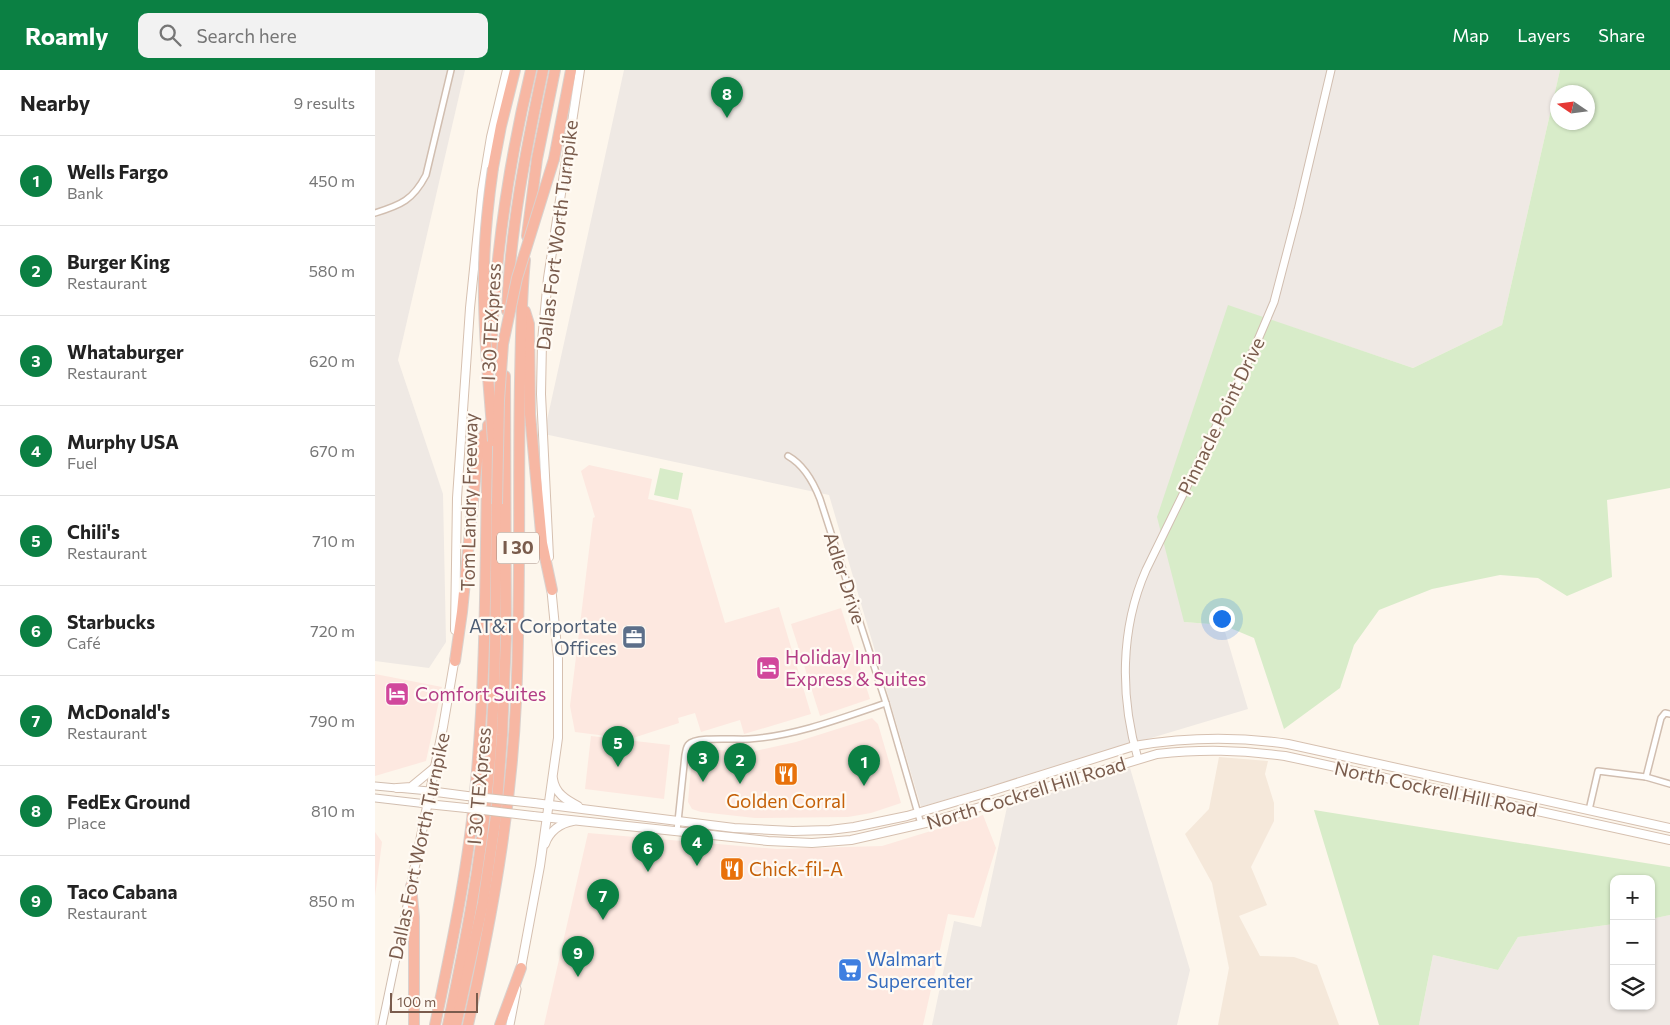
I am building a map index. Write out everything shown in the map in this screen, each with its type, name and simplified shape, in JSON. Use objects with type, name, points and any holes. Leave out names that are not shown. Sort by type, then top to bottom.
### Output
[{"type":"highway","points":[[497,504],[483,274],[485,233],[493,168],[515,70]]},
{"type":"highway","name":"Tom Landry Freeway","points":[[435,1025],[462,891],[476,783],[482,698],[491,338],[499,253],[511,169],[531,70]]},
{"type":"highway","name":"I 30 TEXpress","points":[[456,1025],[483,903],[496,816],[506,638],[505,358],[507,307],[525,161],[543,70]]},
{"type":"highway","name":"I 30","points":[[468,1025],[497,886],[514,743],[522,299],[537,159],[555,70]]},
{"type":"highway","points":[[448,1025],[469,923],[488,782],[493,671],[499,400],[503,344],[512,296],[554,159],[571,70]]},
{"type":"highway","points":[[522,299],[529,324],[530,414],[543,543],[552,590]]},
{"type":"highway","points":[[455,661],[462,612],[477,461],[488,422]]},
{"type":"highway","points":[[411,886],[414,917],[415,1025]]},
{"type":"highway","points":[[499,1025],[521,968]]},
{"type":"main road","name":"Dallas Fort Worth Turnpike","points":[[411,886],[455,661],[457,498],[470,308],[482,191],[491,138],[507,70]]},
{"type":"main road","name":"Dallas Fort Worth Turnpike","points":[[521,968],[540,861],[558,738],[559,693],[548,546],[541,394],[542,341],[548,278],[580,70]]},
{"type":"main road","name":"North Cockrell Hill Road","points":[[429,791],[734,828],[793,831],[822,830],[854,827],[917,813],[1134,746],[1156,742],[1230,738],[1288,744],[1670,828]]},
{"type":"main road","name":"North Cockrell Hill Road","points":[[427,804],[755,840],[793,843],[851,840],[921,824],[1157,754],[1212,750],[1278,755],[1670,840]]},
{"type":"main road","points":[[397,788],[411,787],[434,768]]},
{"type":"main road","points":[[552,774],[554,784],[561,795],[567,801],[581,808]]},
{"type":"main road","points":[[540,861],[547,839],[552,831],[569,822],[581,820]]},
{"type":"main road","points":[[793,831],[793,843]]},
{"type":"street","points":[[375,213],[395,207],[410,198],[419,189],[426,175],[451,70]]},
{"type":"street","name":"Pinnacle Point Drive","points":[[1138,759],[1126,699],[1125,671],[1127,639],[1135,601],[1146,570],[1254,349],[1274,302],[1331,70]]},
{"type":"street","name":"Adler Drive","points":[[787,456],[796,460],[807,472],[817,492],[886,703],[921,824]]},
{"type":"street","points":[[677,831],[685,754],[687,745],[690,742],[701,739],[746,740],[768,737],[836,720],[886,703]]},
{"type":"street","points":[[1646,778],[1661,718],[1665,713],[1670,714]]},
{"type":"street","points":[[1589,810],[1598,771],[1646,778],[1670,784]]},
{"type":"street","name":"North Cockrell Hill Road","points":[[375,786],[429,791]]},
{"type":"street","name":"North Cockrell Hill Road","points":[[375,798],[427,804]]},
{"type":"street","name":"Dallas Fort Worth Turnpike","points":[[382,1025],[411,886]]},
{"type":"street","name":"Dallas Fort Worth Turnpike","points":[[510,1025],[521,968]]},
{"type":"shaded area","points":[[375,70],[465,70],[398,360],[443,494],[446,642],[429,668],[375,661]]},
{"type":"shaded area","points":[[624,70],[1560,70],[1557,85],[1550,85],[1550,114],[1502,325],[1413,368],[1229,306],[1184,622],[1223,625],[1248,709],[921,807],[829,495],[544,434]]},
{"type":"shaded area","points":[[589,465],[652,479],[648,499],[691,509],[725,623],[779,607],[811,714],[744,734],[740,720],[701,732],[695,713],[678,718],[679,723],[630,739],[575,732],[570,706],[593,518],[595,517],[581,471]]},
{"type":"shaded area","points":[[841,608],[870,699],[820,716],[791,624]]},
{"type":"shaded area","points":[[375,674],[442,687],[426,761],[375,776]]},
{"type":"shaded area","points":[[872,718],[878,724],[901,803],[871,813],[848,817],[755,818],[701,812],[692,809],[688,802],[692,756],[694,752],[701,748],[746,753],[796,742]]},
{"type":"shaded area","points":[[591,736],[670,745],[664,799],[585,789]]},
{"type":"shaded area","points":[[1219,757],[1268,761],[1265,774],[1274,803],[1274,821],[1251,867],[1267,905],[1239,916],[1260,956],[1294,957],[1317,965],[1339,1025],[1218,1025],[1229,968],[1212,883],[1185,834],[1209,809]]},
{"type":"shaded area","points":[[1130,768],[1190,970],[1177,1025],[932,1025],[954,921],[981,927],[1007,807]]},
{"type":"shaded area","points":[[983,815],[996,848],[974,918],[948,914],[923,1025],[544,1025],[588,833],[777,849],[882,846]]},
{"type":"shaded area","points":[[375,832],[382,842],[375,896]]},
{"type":"shaded area","points":[[1670,915],[1670,1025],[1419,1025],[1433,955],[1498,970],[1518,937],[1610,925],[1610,1010],[1655,1010],[1655,918]]},
{"type":"green space","points":[[1560,70],[1670,70],[1670,488],[1607,500],[1612,577],[1567,596],[1538,578],[1500,575],[1432,589],[1379,610],[1354,645],[1340,688],[1284,729],[1254,638],[1223,625],[1184,622],[1157,517],[1228,305],[1413,368],[1502,325],[1550,114],[1550,130],[1595,130],[1595,85],[1557,85]]},
{"type":"green space","points":[[660,468],[683,473],[678,500],[654,495]]},
{"type":"green space","points":[[1314,810],[1670,867],[1670,915],[1655,918],[1655,875],[1610,875],[1610,925],[1518,937],[1498,970],[1433,955],[1419,1025],[1379,1025]]},
{"type":"place","name":"FedEx Ground","points":[[727,118]]},
{"type":"place","name":"AT&T Corportate Offices","points":[[634,637]]},
{"type":"place","name":"Holiday Inn Express & Suites","points":[[768,668]]},
{"type":"place","name":"Comfort Suites","points":[[397,694]]},
{"type":"place","name":"Chili's","points":[[618,767]]},
{"type":"place","name":"Golden Corral","points":[[786,774]]},
{"type":"place","name":"Whataburger","points":[[703,782]]},
{"type":"place","name":"Burger King","points":[[740,784]]},
{"type":"place","name":"Wells Fargo","points":[[864,786]]},
{"type":"place","name":"Murphy USA","points":[[697,866]]},
{"type":"place","name":"Chick-fil-A","points":[[732,869]]},
{"type":"place","name":"Starbucks","points":[[648,872]]},
{"type":"place","name":"McDonald's","points":[[603,920]]},
{"type":"place","name":"Walmart Supercenter","points":[[850,970]]},
{"type":"place","name":"Taco Cabana","points":[[578,977]]}]
